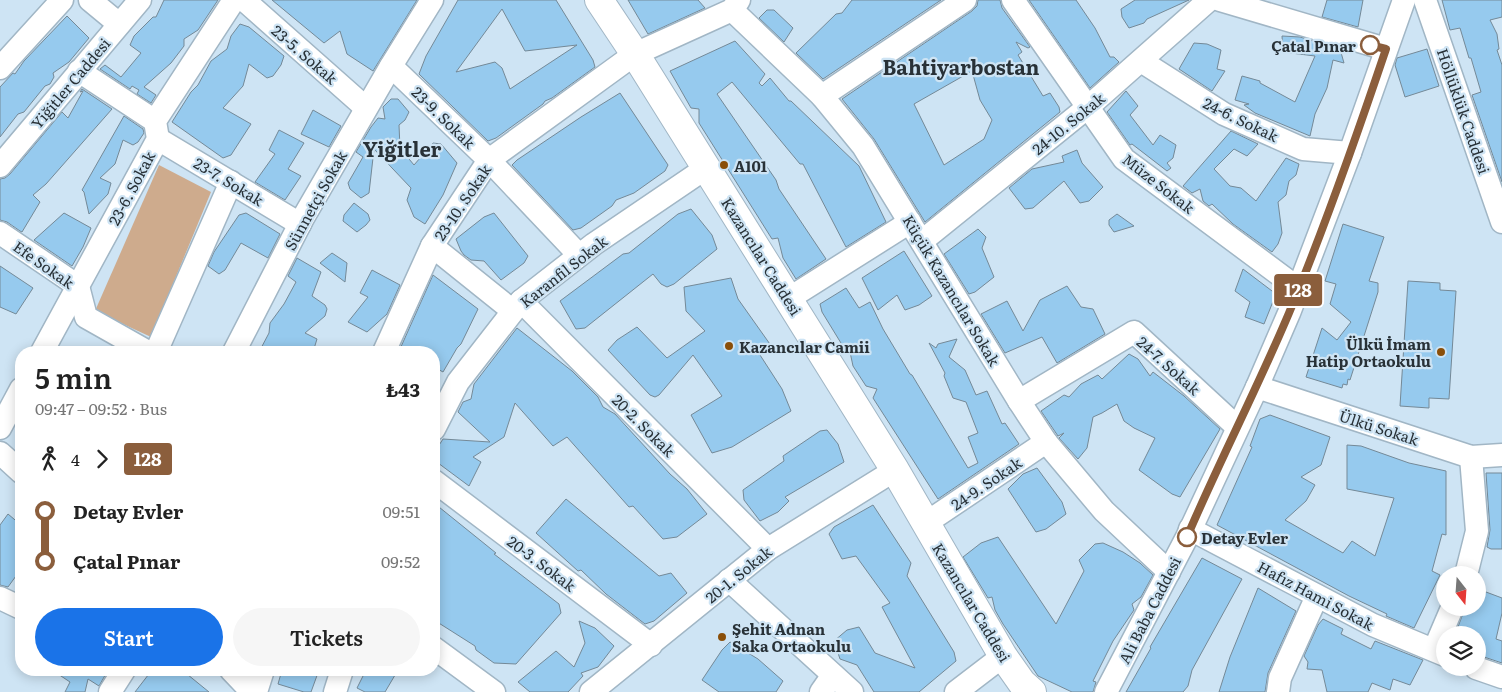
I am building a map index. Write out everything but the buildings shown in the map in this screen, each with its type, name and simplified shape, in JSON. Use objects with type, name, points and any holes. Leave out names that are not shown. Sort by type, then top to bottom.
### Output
[{"type":"main road","name":"Kazancılar Caddesi","points":[[599,0],[636,54],[895,470],[1003,656],[1022,683],[1032,692]]},
{"type":"street","points":[[0,68],[62,0]]},
{"type":"street","points":[[90,0],[119,24]]},
{"type":"street","name":"Yiğitler Caddesi","points":[[0,166],[140,0]]},
{"type":"street","name":"23-6. Sokak","points":[[45,346],[78,286],[157,130],[234,0]]},
{"type":"street","name":"23-5. Sokak","points":[[244,0],[366,108]]},
{"type":"street","name":"Sünnetçi Sokak","points":[[237,346],[300,224],[366,108],[432,0]]},
{"type":"street","points":[[822,96],[965,0]]},
{"type":"street","name":"Müze Sokak","points":[[1013,0],[1124,159],[1299,289]]},
{"type":"street","name":"24-10. Sokak","points":[[922,241],[1088,107],[1209,0]]},
{"type":"street","points":[[1220,0],[1386,49]]},
{"type":"street","name":"Ali Baba Caddesi","points":[[1106,692],[1169,572],[1257,387],[1299,289],[1404,0]]},
{"type":"street","name":"Höllüklük Caddesi","points":[[1425,0],[1502,222]]},
{"type":"street","name":"23-10. Sokak","points":[[387,346],[432,246],[489,160],[636,54],[735,5]]},
{"type":"street","name":"Küçük Kazancılar Sokak","points":[[735,5],[822,96],[862,146],[1046,442],[1104,511],[1169,572]]},
{"type":"street","name":"24-6. Sokak","points":[[1141,62],[1224,114],[1303,149],[1350,153]]},
{"type":"street","name":"23-9. Sokak","points":[[391,66],[489,160],[579,255]]},
{"type":"street","name":"23-7. Sokak","points":[[79,71],[230,182],[300,224]]},
{"type":"street","name":"Karanfil Sokak","points":[[440,417],[458,382],[517,306],[579,255],[706,168]]},
{"type":"street","points":[[159,346],[230,182]]},
{"type":"street","points":[[788,299],[910,222]]},
{"type":"street","name":"Efe Sokak","points":[[0,233],[78,286],[86,318],[137,346]]},
{"type":"street","name":"20-2. Sokak","points":[[432,246],[517,306],[768,548]]},
{"type":"street","name":"24-7. Sokak","points":[[1019,401],[1134,332],[1237,427]]},
{"type":"street","name":"Ülkü Sokak","points":[[1257,387],[1471,457],[1502,455]]},
{"type":"street","points":[[0,428],[15,400]]},
{"type":"street","name":"24-9. Sokak","points":[[926,523],[1046,442]]},
{"type":"street","points":[[0,453],[15,467]]},
{"type":"street","points":[[1468,566],[1477,531],[1471,457]]},
{"type":"street","name":"20-1. Sokak","points":[[591,692],[768,548],[895,470]]},
{"type":"street","name":"20-3. Sokak","points":[[440,486],[651,645]]},
{"type":"street","name":"Hafız Hami Sokak","points":[[1190,529],[1373,625],[1436,651]]},
{"type":"street","points":[[729,580],[827,684],[852,692]]},
{"type":"street","points":[[1278,692],[1280,678],[1317,596]]},
{"type":"street","points":[[0,598],[15,605]]},
{"type":"street","points":[[440,652],[494,692]]},
{"type":"street","points":[[956,692],[1003,656]]},
{"type":"street","points":[[1486,671],[1502,677]]},
{"type":"street","points":[[110,692],[120,676]]},
{"type":"street","points":[[237,676],[252,692]]},
{"type":"street","points":[[256,692],[261,676]]},
{"type":"street","points":[[335,692],[340,676]]},
{"type":"shaded area","points":[[159,165],[211,192],[151,337],[95,311]]},
{"type":"bus line","name":"128","points":[[1187,537],[1257,387],[1289,313],[1350,153],[1386,49],[1370,45]]},
{"type":"place","name":"Çatal Pınar","points":[[1370,45]]},
{"type":"place","name":"A101","points":[[724,165]]},
{"type":"place","name":"Kazancılar Camii","points":[[729,346]]},
{"type":"place","name":"Ülkü İmam Hatip Ortaokulu","points":[[1441,352]]},
{"type":"place","name":"Detay Evler","points":[[1187,537]]},
{"type":"place","name":"Şehit Adnan Saka Ortaokulu","points":[[722,637]]},
{"type":"district","name":"Bahtiyarbostan","points":[[961,66]]},
{"type":"district","name":"Yiğitler","points":[[402,148]]}]
